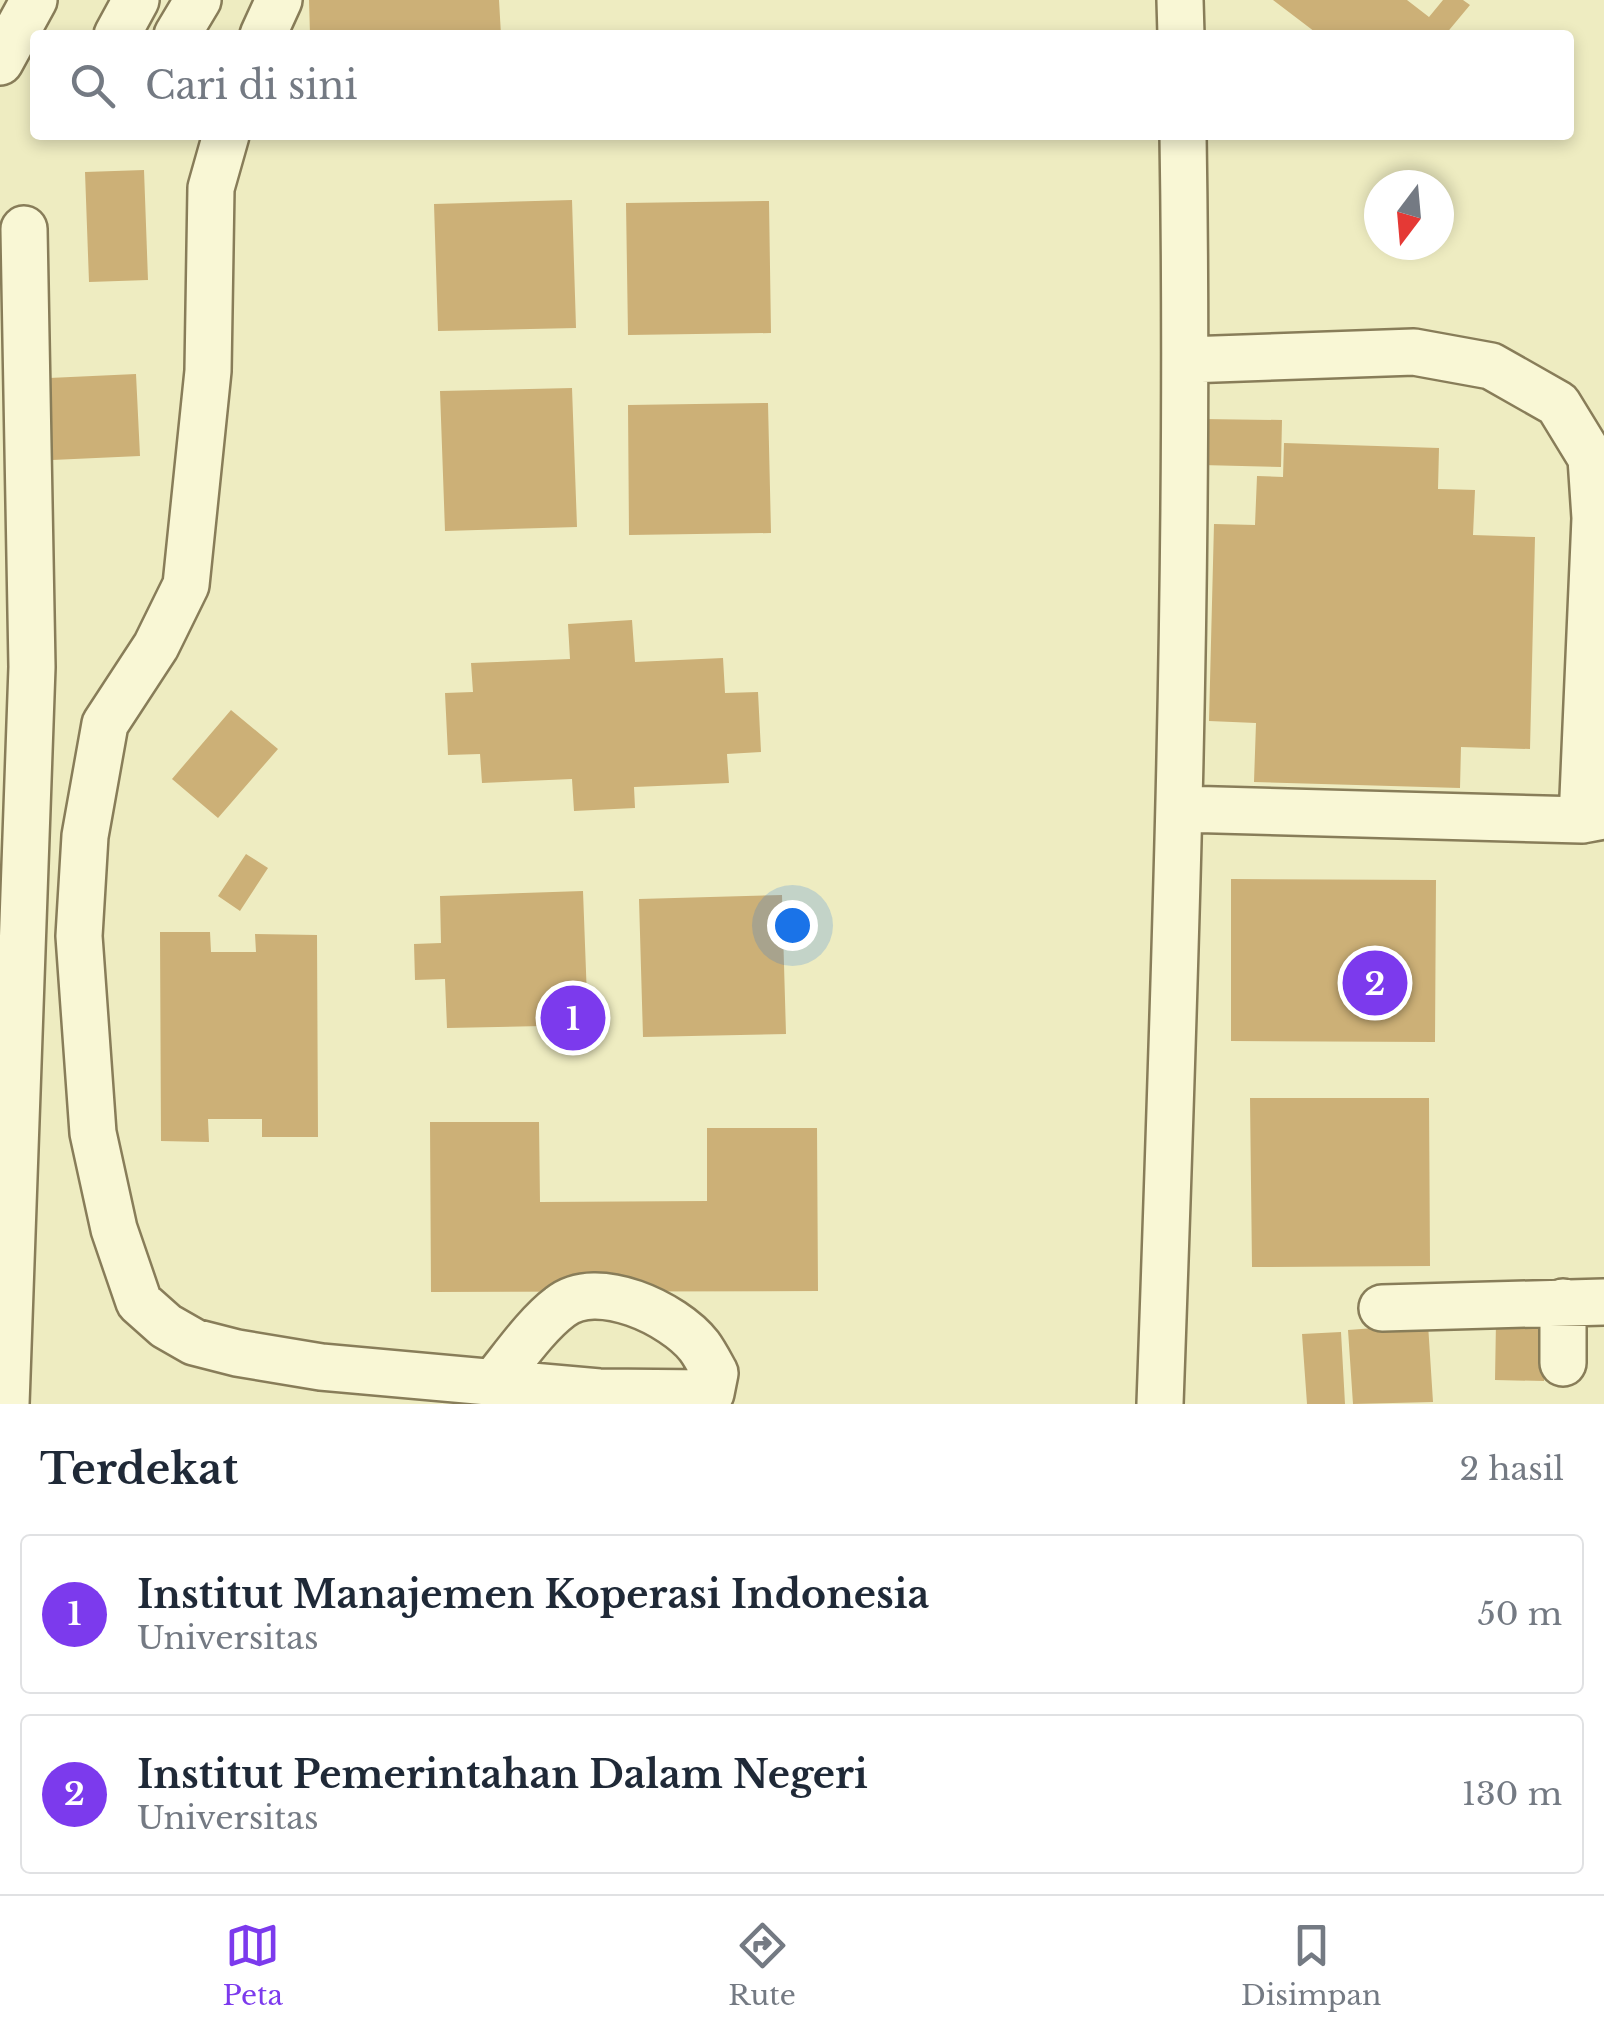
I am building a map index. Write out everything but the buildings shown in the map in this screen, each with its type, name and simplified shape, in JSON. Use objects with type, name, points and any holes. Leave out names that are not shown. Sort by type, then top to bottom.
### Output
[{"type":"street","points":[[30,72],[0,63],[34,0]]},
{"type":"street","points":[[120,30],[136,0]]},
{"type":"street","points":[[180,30],[198,0]]},
{"type":"street","points":[[265,30],[279,0]]},
{"type":"street","points":[[1180,0],[1181,30]]},
{"type":"street","points":[[225,140],[212,188],[208,371],[186,585],[156,646],[105,724],[85,836],[79,936],[93,1133],[114,1229],[139,1302],[166,1326],[194,1342],[237,1353],[478,1389],[708,1399],[715,1373],[698,1344],[667,1320],[622,1298],[586,1297],[562,1304],[478,1389]]},
{"type":"street","points":[[1160,1404],[1181,810],[1187,360],[1182,140]]},
{"type":"street","points":[[6,1404],[32,667],[24,229]]},
{"type":"street","points":[[1181,810],[1593,818],[1592,458],[1558,404],[1490,366],[1414,352],[1187,360]]},
{"type":"street","points":[[1382,1308],[1583,1302],[1563,1362]]},
{"type":"place","name":"Institut Pemerintahan Dalam Negeri","points":[[1375,983]]},
{"type":"place","name":"Institut Manajemen Koperasi Indonesia","points":[[573,1018]]}]
